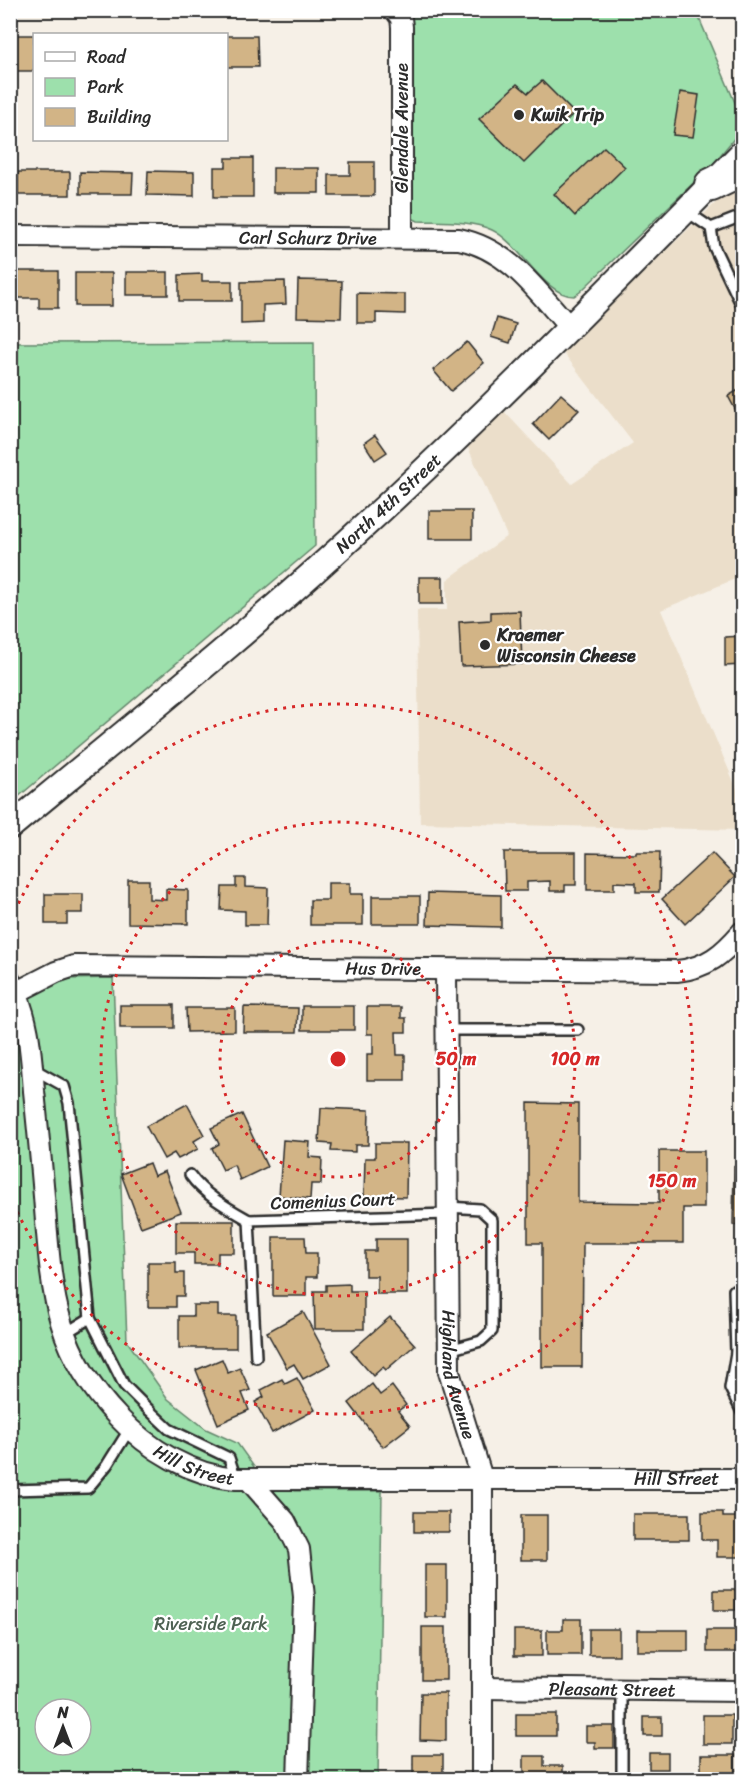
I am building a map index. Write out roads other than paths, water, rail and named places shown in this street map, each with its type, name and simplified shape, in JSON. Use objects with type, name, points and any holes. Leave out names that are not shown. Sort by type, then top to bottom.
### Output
[{"type":"highway","points":[[711,185],[742,170]]},
{"type":"street","name":"Glendale Avenue","points":[[398,14],[402,237]]},
{"type":"street","name":"North 4th Street","points":[[10,827],[211,660],[361,530],[570,328],[742,153]]},
{"type":"street","name":"Carl Schurz Drive","points":[[10,236],[459,239],[484,245],[512,263],[570,328]]},
{"type":"street","name":"Hus Drive","points":[[14,986],[74,966],[446,970],[695,969],[718,958],[742,932]]},
{"type":"street","name":"Highland Avenue","points":[[446,970],[449,1350],[452,1385],[482,1478],[482,1779]]},
{"type":"street","name":"Hill Street","points":[[14,986],[26,1018],[50,1280],[63,1334],[91,1385],[129,1430],[173,1460],[209,1474],[243,1479],[742,1479]]},
{"type":"street","points":[[243,1479],[285,1521],[299,1549],[303,1598],[298,1779]]},
{"type":"street","name":"Pleasant Street","points":[[482,1688],[742,1691]]},
{"type":"lane","points":[[686,211],[711,228],[714,247],[742,306]]},
{"type":"lane","points":[[711,228],[742,216]]},
{"type":"lane","points":[[446,1030],[578,1030]]},
{"type":"lane","points":[[32,1068],[64,1086],[69,1103],[90,1318],[124,1385],[169,1429],[229,1458],[243,1479]]},
{"type":"lane","points":[[190,1175],[195,1183],[226,1207],[249,1220]]},
{"type":"lane","name":"Comenius Court","points":[[256,1357],[249,1220],[480,1209],[492,1220],[492,1331],[481,1341],[449,1350]]},
{"type":"lane","points":[[734,1290],[739,1353],[730,1388],[742,1412]]},
{"type":"lane","points":[[63,1334],[90,1318]]},
{"type":"lane","points":[[10,1490],[88,1488],[107,1465],[129,1430]]},
{"type":"lane","points":[[622,1690],[622,1779]]},
{"type":"place","name":"Kwik Trip","points":[[519,115]]},
{"type":"place","name":"Kraemer Wisconsin Cheese","points":[[485,645]]},
{"type":"park label","name":"Riverside Park","points":[[211,1624]]}]
